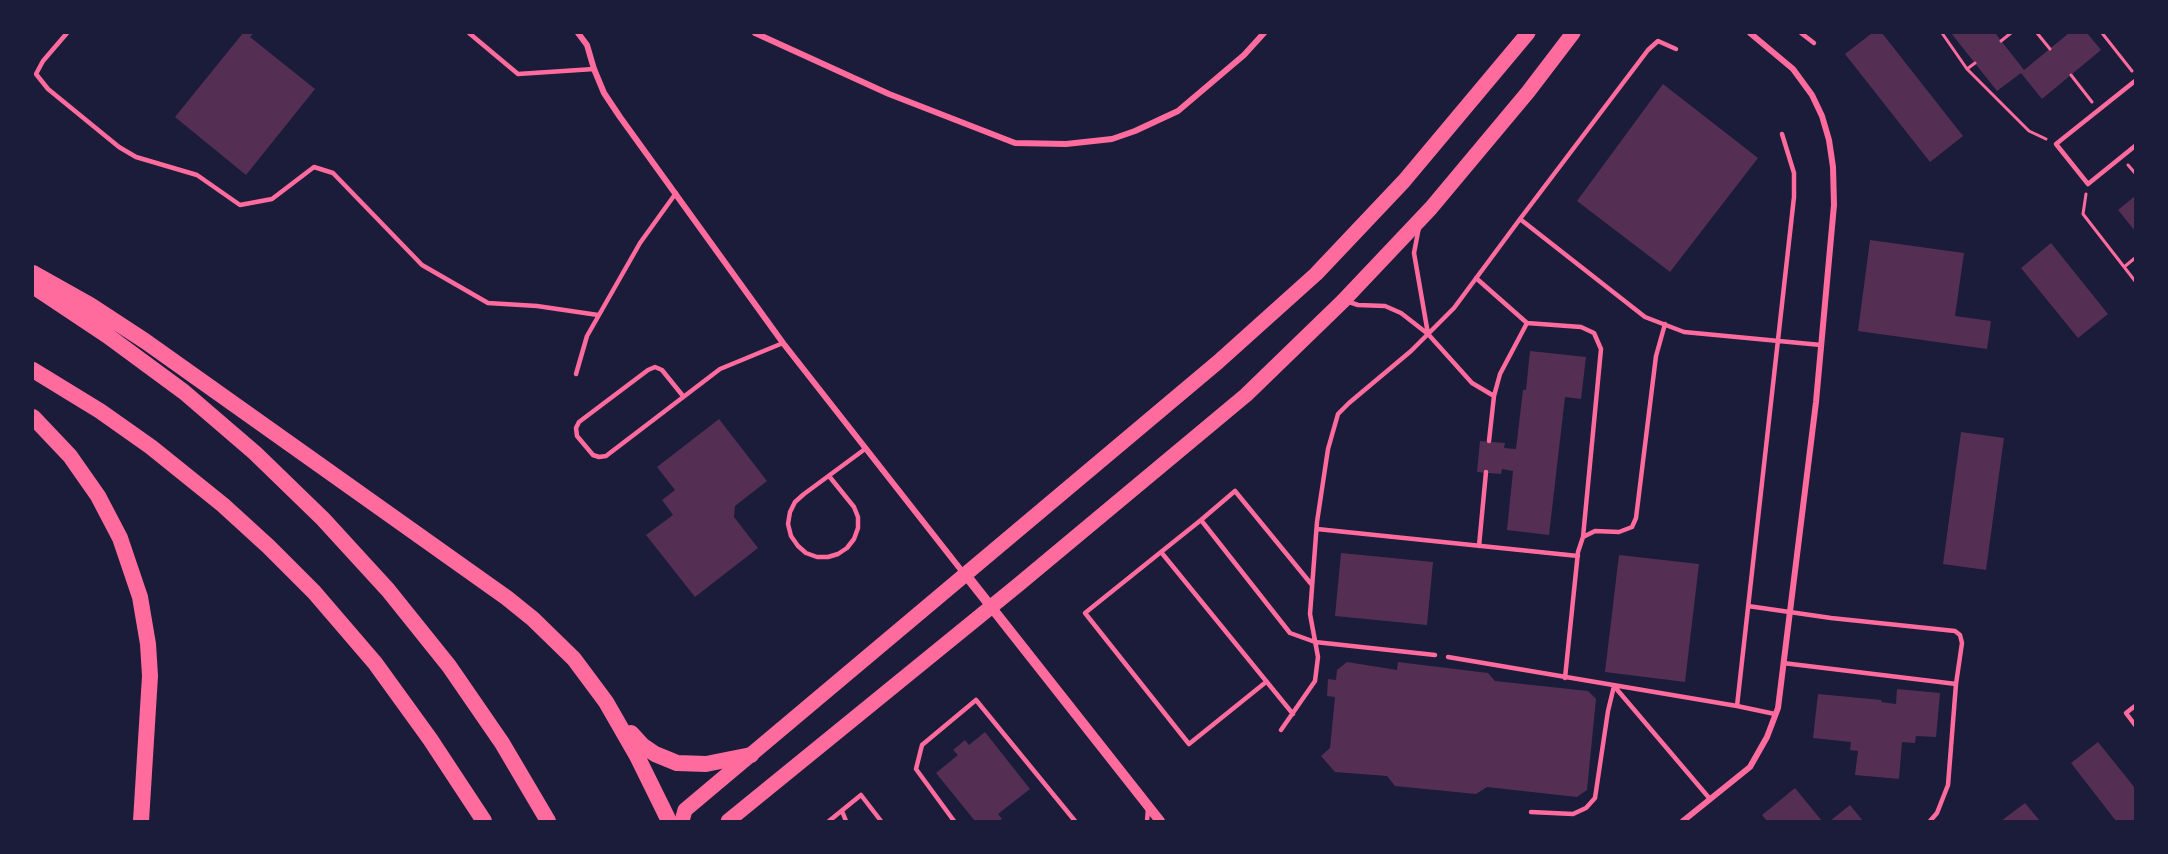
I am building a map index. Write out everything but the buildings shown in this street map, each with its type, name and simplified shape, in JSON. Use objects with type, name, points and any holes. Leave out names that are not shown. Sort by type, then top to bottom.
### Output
[{"type":"highway","points":[[33,273],[90,305],[145,340],[507,597],[555,640],[590,678],[634,749],[669,821]]},
{"type":"highway","points":[[33,286],[108,336],[184,392],[255,453],[323,519],[388,590],[442,657],[502,743],[548,821]]},
{"type":"highway","points":[[33,370],[100,411],[151,447],[216,499],[269,547],[321,600],[375,663],[448,764],[484,821]]},
{"type":"highway","points":[[33,417],[70,456],[98,496],[126,552],[140,597],[147,636],[150,676],[141,821]]},
{"type":"highway","points":[[606,702],[635,739],[663,758],[677,763],[700,764],[751,754]]},
{"type":"highway","points":[[448,764],[478,821]]},
{"type":"main road","points":[[682,821],[685,810],[1218,362],[1316,274],[1404,181],[1528,33]]},
{"type":"main road","points":[[728,821],[990,608],[1246,395],[1343,301],[1422,218],[1528,92],[1573,33]]},
{"type":"street","points":[[578,33],[587,45],[604,93],[783,343],[1160,821]]},
{"type":"street","points":[[755,33],[889,94],[1015,143],[1066,144],[1112,139],[1178,111],[1244,55],[1264,33]]},
{"type":"street","points":[[1683,821],[1750,767],[1767,737],[1775,714],[1790,611],[1821,345],[1833,205],[1833,167],[1822,116],[1802,79],[1750,33]]},
{"type":"lane","points":[[67,33],[43,61],[36,74],[48,89],[119,147],[136,157],[197,175],[240,205],[272,199],[314,167],[333,173],[422,265],[488,303],[537,306],[598,315]]},
{"type":"lane","points":[[469,33],[518,74],[594,69]]},
{"type":"lane","points":[[1801,33],[1814,43]]},
{"type":"lane","points":[[1281,730],[1316,681],[1318,657],[1310,614],[1312,585],[1328,449],[1338,414],[1411,351],[1454,308],[1648,50],[1658,41],[1676,49]]},
{"type":"lane","points":[[2135,81],[2056,144],[2088,184],[2135,146]]},
{"type":"lane","points":[[1737,706],[1794,197],[1794,173],[1782,134]]},
{"type":"lane","points":[[576,374],[587,336],[598,315],[640,243],[676,193]]},
{"type":"lane","points":[[1422,218],[1414,253],[1428,334]]},
{"type":"lane","points":[[1520,219],[1646,317],[1684,332],[1821,345]]},
{"type":"lane","points":[[1476,279],[1527,323],[1581,327],[1594,333],[1601,349],[1583,537],[1578,556],[1565,678]]},
{"type":"lane","points":[[1343,301],[1385,306],[1401,313],[1428,334],[1472,382],[1494,396]]},
{"type":"lane","points":[[1489,441],[1494,396],[1500,374],[1527,323]]},
{"type":"lane","points":[[1583,537],[1595,531],[1619,532],[1632,527],[1636,518],[1656,356],[1665,324]]},
{"type":"lane","points":[[682,396],[662,370],[655,367],[579,423],[576,428],[577,436],[593,455],[606,456],[720,369],[783,343]]},
{"type":"lane","points":[[829,476],[854,507],[858,517],[858,528],[847,548],[828,557],[817,557],[806,553],[791,536],[790,512],[795,502],[804,494],[865,449]]},
{"type":"lane","points":[[1479,546],[1486,472]]},
{"type":"lane","points":[[1266,682],[1189,744],[1085,613],[1235,490],[1312,585]]},
{"type":"lane","points":[[1201,519],[1290,633],[1315,642],[1436,655]]},
{"type":"lane","points":[[1317,529],[1578,556]]},
{"type":"lane","points":[[1161,552],[1293,714]]},
{"type":"lane","points":[[1748,606],[1831,618],[1955,631],[1960,635],[1962,643],[1956,684],[1948,785],[1937,813],[1930,821]]},
{"type":"lane","points":[[1448,657],[1775,714]]},
{"type":"lane","points":[[1783,663],[1956,684]]},
{"type":"lane","points":[[1614,686],[1710,799]]},
{"type":"lane","points":[[1531,812],[1574,814],[1586,808],[1595,798],[1614,686]]},
{"type":"lane","points":[[954,821],[916,769],[922,745],[976,700],[1075,821]]},
{"type":"lane","points":[[2135,706],[2126,713],[2135,725]]},
{"type":"lane","points":[[829,821],[861,795],[881,821]]},
{"type":"lane","points":[[1147,821],[1149,806]]},
{"type":"lane","points":[[842,811],[846,821]]},
{"type":"path","points":[[1942,33],[1967,69],[2029,131],[2056,144]]},
{"type":"path","points":[[2001,41],[2011,33]]},
{"type":"path","points":[[2037,33],[2050,49]]},
{"type":"path","points":[[2102,33],[2135,75]]},
{"type":"path","points":[[1967,69],[1975,63]]},
{"type":"path","points":[[2070,75],[2099,110]]},
{"type":"path","points":[[2088,184],[2083,214],[2135,281]]},
{"type":"path","points":[[2124,267],[2135,258]]}]
